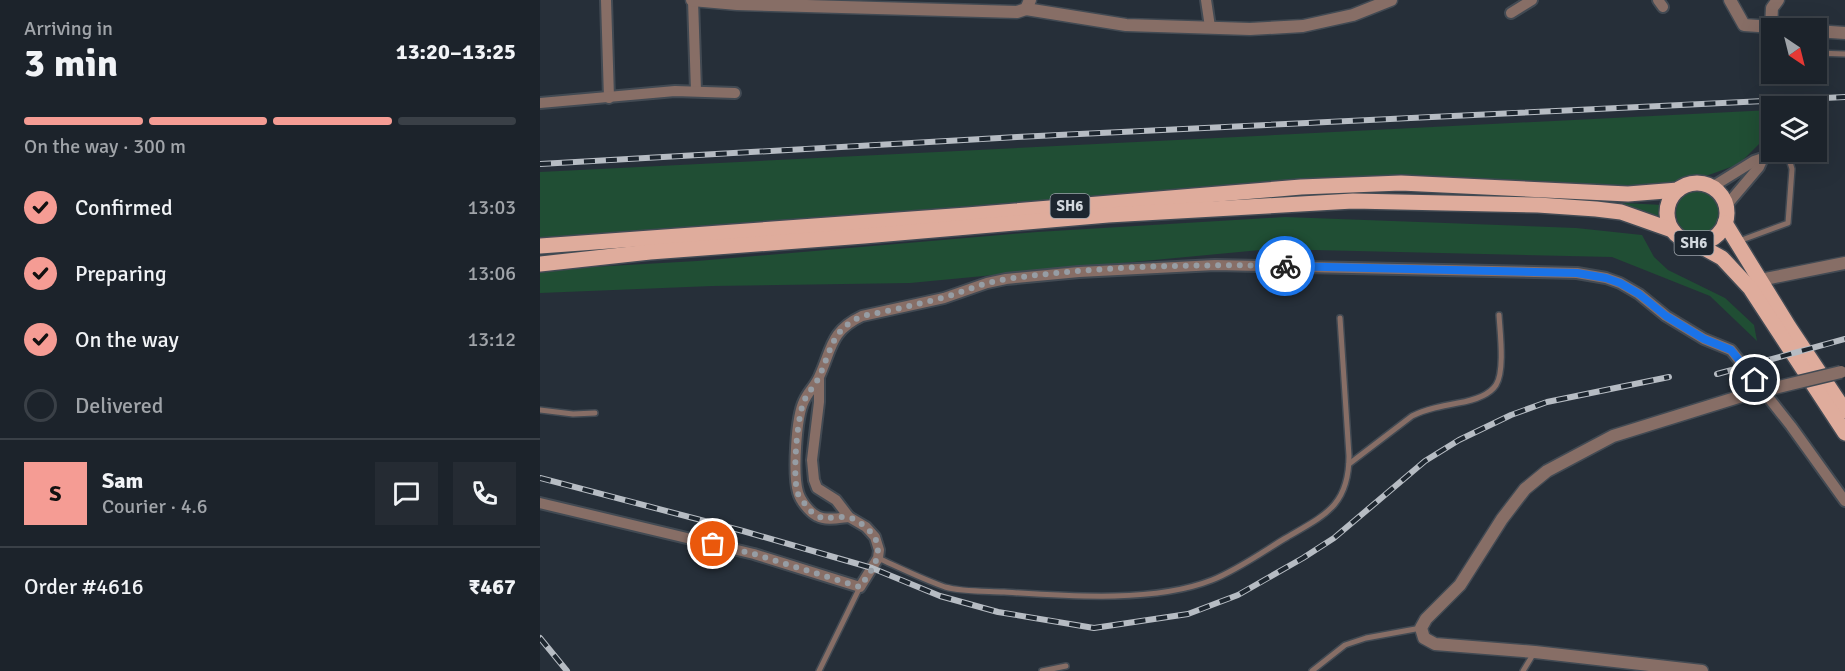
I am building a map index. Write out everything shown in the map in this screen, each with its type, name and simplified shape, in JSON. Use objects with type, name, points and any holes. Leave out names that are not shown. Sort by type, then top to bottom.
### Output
[{"type":"main road","name":"SH6","points":[[540,246],[1301,187],[1401,183],[1618,194],[1678,190],[1700,183],[1712,187]]},
{"type":"main road","points":[[1712,187],[1721,195],[1726,206]]},
{"type":"main road","name":"SH6","points":[[1678,190],[1667,209],[1672,230],[1678,236],[1722,258],[1750,288],[1845,433]]},
{"type":"main road","name":"SH6","points":[[540,264],[650,252],[876,236],[1097,216],[1353,201],[1538,205],[1596,209],[1621,212],[1672,230]]},
{"type":"main road","name":"SH6","points":[[1695,243],[1714,238],[1721,231],[1725,223],[1726,206]]},
{"type":"main road","name":"SH6","points":[[1725,223],[1806,355],[1845,411]]},
{"type":"street","points":[[606,0],[609,98]]},
{"type":"street","points":[[696,91],[693,0],[737,4],[854,4],[1017,12],[1028,4],[1126,25],[1250,29],[1303,26],[1353,15],[1391,0]]},
{"type":"street","points":[[1206,0],[1209,27]]},
{"type":"street","points":[[1511,14],[1532,0]]},
{"type":"street","points":[[1730,0],[1744,25],[1761,29]]},
{"type":"street","points":[[1772,18],[1774,3]]},
{"type":"street","points":[[1827,32],[1845,33]]},
{"type":"street","points":[[540,103],[675,91],[735,93]]},
{"type":"street","points":[[1712,187],[1761,159]]},
{"type":"street","points":[[1726,206],[1759,168],[1761,162]]},
{"type":"street","points":[[1760,280],[1845,263]]},
{"type":"street","points":[[849,517],[819,518],[798,495],[796,481],[798,424],[803,402],[819,378],[832,341],[840,329],[850,321],[862,316],[935,300],[1006,279],[1079,272],[1215,266],[1577,273],[1620,283],[1639,294],[1666,316],[1731,350],[1791,426],[1845,501]]},
{"type":"street","points":[[1702,671],[1535,652],[1435,644],[1424,638],[1421,628],[1426,619],[1460,585],[1502,519],[1525,489],[1547,471],[1613,436],[1745,395],[1843,372]]},
{"type":"street","points":[[540,503],[754,554],[860,587],[878,558],[879,550],[875,537],[866,527],[849,517],[836,500],[817,488],[814,480],[812,460],[819,402],[819,378]]},
{"type":"lane","points":[[1827,53],[1845,54]]},
{"type":"lane","points":[[1737,242],[1788,223],[1792,169],[1790,162]]},
{"type":"lane","points":[[1349,464],[1412,416],[1423,411],[1473,400],[1491,391],[1496,386],[1500,371],[1499,315]]},
{"type":"lane","points":[[878,558],[947,587],[1071,597],[1120,595],[1184,588],[1212,580],[1319,518],[1334,506],[1345,490],[1349,477],[1349,464],[1340,318]]},
{"type":"lane","points":[[540,410],[573,414],[595,413]]},
{"type":"lane","points":[[819,671],[860,587]]},
{"type":"lane","points":[[1312,671],[1345,645],[1366,638],[1421,628]]},
{"type":"lane","points":[[1523,671],[1535,652]]},
{"type":"lane","points":[[1042,671],[1066,666]]},
{"type":"green space","points":[[1761,111],[1761,142],[1739,164],[1706,176],[1643,189],[1396,180],[540,241],[540,172]]},
{"type":"green space","points":[[1698,191],[1706,192],[1714,197],[1719,205],[1719,221],[1714,229],[1706,234],[1698,235],[1690,234],[1682,229],[1677,221],[1676,213],[1677,205],[1682,197],[1690,192]]},
{"type":"green space","points":[[1529,198],[1663,205],[1662,220],[1647,212]]},
{"type":"green space","points":[[1285,217],[1576,228],[1642,235],[1654,257],[1668,270],[1725,298],[1754,325],[1757,341],[1710,296],[1612,257],[1271,249],[910,283],[712,286],[540,293],[540,270],[697,261],[1037,232]]},
{"type":"railway","points":[[540,164],[1017,137],[1845,97]]},
{"type":"railway","points":[[1717,374],[1845,339]]},
{"type":"railway","points":[[540,478],[743,531],[872,568],[940,596],[998,612],[1094,628],[1188,614],[1238,595],[1334,538],[1425,461],[1459,440],[1511,415],[1547,402],[1669,377]]},
{"type":"railway","points":[[540,638],[567,671]]},
{"type":"way so far","points":[[713,544],[754,554],[860,587],[878,558],[879,550],[875,537],[866,527],[849,517],[819,518],[798,495],[796,481],[798,424],[803,402],[819,378],[832,341],[840,329],[850,321],[862,316],[944,298],[1006,279],[1155,268],[1285,266]]},
{"type":"route","points":[[1285,266],[1577,273],[1606,278],[1639,294],[1666,316],[1704,339],[1731,350],[1755,380]]}]
